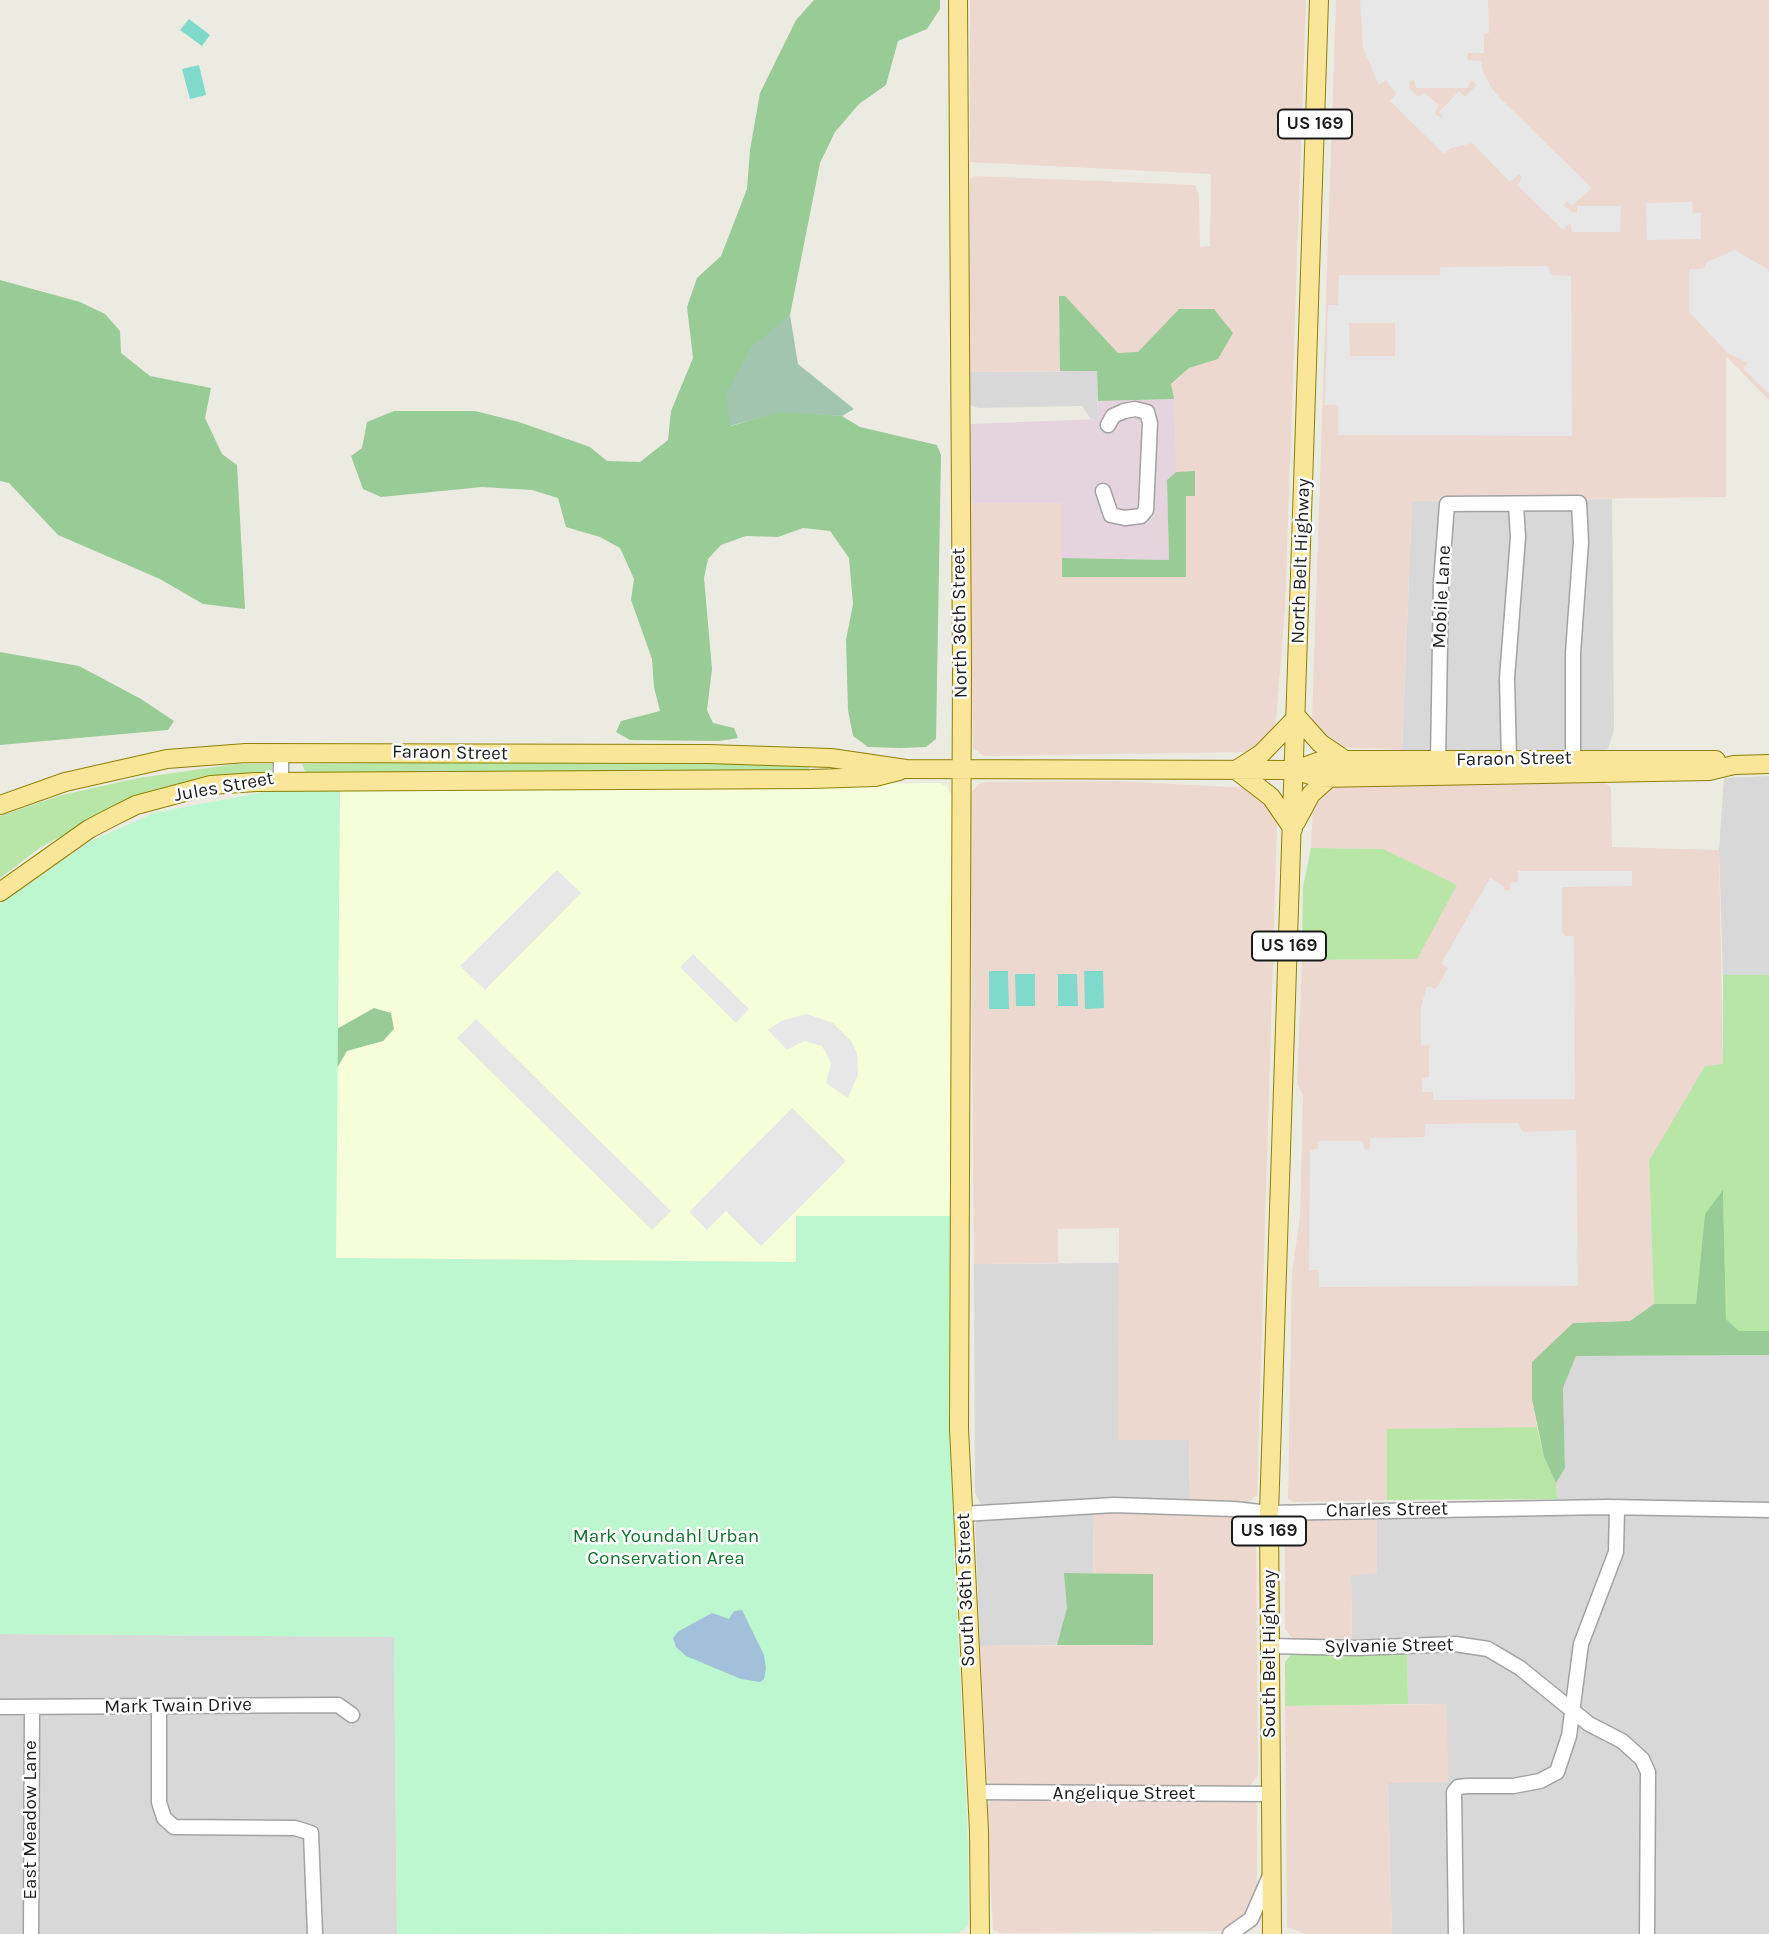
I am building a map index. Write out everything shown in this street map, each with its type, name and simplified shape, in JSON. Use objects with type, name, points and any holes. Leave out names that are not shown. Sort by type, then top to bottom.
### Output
[{"type":"main road","name":"North 36th Street","points":[[958,0],[961,1245]]},
{"type":"main road","name":"North Belt Highway","points":[[1282,1123],[1319,0]]},
{"type":"main road","points":[[1329,778],[1311,794],[1293,829],[1271,797],[1236,769],[1262,753],[1297,717],[1320,743],[1345,760]]},
{"type":"main road","name":"Faraon Street","points":[[0,804],[65,782],[167,759],[281,752],[721,754],[831,758],[906,769],[1295,770],[1319,778],[1709,771],[1734,765],[1769,764]]},
{"type":"main road","name":"Faraon Street","points":[[1295,770],[1322,760],[1573,758],[1718,760],[1734,765]]},
{"type":"main road","name":"Faraon Street","points":[[281,782],[811,779],[875,777],[906,769]]},
{"type":"main road","name":"Jules Street","points":[[0,892],[89,829],[136,805],[211,785],[281,782]]},
{"type":"main road","name":"South Belt Highway","points":[[1272,1934],[1269,1513],[1282,1123]]},
{"type":"main road","name":"South 36th Street","points":[[961,1245],[960,1429],[980,1934]]},
{"type":"street","points":[[1103,491],[1111,515],[1125,518],[1141,516],[1146,510],[1150,423],[1147,412],[1135,408],[1124,411],[1112,416],[1108,425]]},
{"type":"street","name":"Mobile Lane","points":[[1438,761],[1441,583],[1447,504],[1579,503],[1581,542],[1573,653],[1573,758]]},
{"type":"street","points":[[1509,759],[1507,678],[1518,537],[1516,505]]},
{"type":"street","name":"Jules Street","points":[[281,752],[281,782]]},
{"type":"street","name":"Charles Street","points":[[963,1514],[1114,1505],[1269,1513],[1618,1507],[1769,1510]]},
{"type":"street","points":[[1456,1934],[1454,1792],[1458,1787],[1513,1786],[1540,1781],[1557,1772],[1565,1752],[1581,1644],[1616,1552],[1618,1507]]},
{"type":"street","name":"Sylvanie Street","points":[[1270,1646],[1357,1648],[1455,1644],[1488,1649],[1520,1668],[1589,1724],[1622,1741],[1642,1759],[1648,1772],[1647,1934]]},
{"type":"street","name":"Mark Twain Drive","points":[[0,1707],[338,1705],[352,1715]]},
{"type":"street","name":"East Meadow Lane","points":[[31,1934],[32,1707]]},
{"type":"street","points":[[159,1707],[159,1802],[164,1818],[174,1827],[295,1828],[311,1833],[315,1934]]},
{"type":"street","name":"Angelique Street","points":[[976,1792],[1271,1794]]},
{"type":"street","points":[[1230,1934],[1255,1912],[1272,1870]]},
{"type":"shaded area","points":[[970,0],[1306,0],[1285,609],[1276,721],[1272,734],[1251,752],[984,756],[973,748],[969,503],[1063,503],[1062,577],[1186,577],[1186,496],[1195,472],[1176,472],[1171,385],[1189,368],[1218,359],[1179,309],[1138,353],[1118,353],[1065,297],[1059,296],[1060,371],[969,372],[970,179],[975,176],[1195,185],[1199,194],[1200,247],[1210,246],[1211,174],[970,162]]},
{"type":"shaded area","points":[[1336,0],[1769,0],[1769,400],[1726,356],[1726,497],[1412,501],[1402,750],[1335,747],[1315,729],[1312,718]]},
{"type":"shaded area","points":[[1360,0],[1488,0],[1489,33],[1484,34],[1484,53],[1468,53],[1467,60],[1482,61],[1482,69],[1500,98],[1592,188],[1572,206],[1567,201],[1564,205],[1573,213],[1577,212],[1577,206],[1621,206],[1620,232],[1572,232],[1570,223],[1563,230],[1517,185],[1522,178],[1519,174],[1510,182],[1472,143],[1451,148],[1444,154],[1390,101],[1396,94],[1386,80],[1379,85],[1363,48]],"holes":[[[1414,80],[1416,88],[1468,88],[1471,80],[1476,85],[1465,97],[1459,91],[1439,112],[1444,119],[1435,114],[1439,105],[1425,93],[1418,97],[1409,88],[1410,81]]]},
{"type":"shaded area","points":[[189,19],[210,35],[202,46],[180,30]]},
{"type":"shaded area","points":[[199,65],[206,95],[190,99],[182,69]]},
{"type":"shaded area","points":[[1692,202],[1693,213],[1701,213],[1701,239],[1647,240],[1646,203]]},
{"type":"shaded area","points":[[1735,250],[1769,270],[1769,394],[1743,368],[1748,363],[1728,353],[1689,312],[1689,270],[1704,268],[1707,262]]},
{"type":"shaded area","points":[[1549,266],[1550,275],[1571,276],[1572,436],[1338,435],[1338,405],[1325,405],[1328,305],[1338,305],[1339,275],[1440,275],[1440,267]],"holes":[[[1349,323],[1395,323],[1395,356],[1350,356]]]},
{"type":"shaded area","points":[[790,315],[798,364],[854,409],[842,416],[780,412],[730,426],[726,394],[751,347]]},
{"type":"shaded area","points":[[1097,371],[1098,419],[1091,419],[1082,406],[978,408],[969,404],[969,372]]},
{"type":"shaded area","points":[[1174,399],[1176,472],[1167,480],[1169,560],[1062,558],[1062,503],[969,503],[971,424],[1098,419],[1098,401]]},
{"type":"shaded area","points":[[1612,499],[1614,730],[1608,749],[1600,752],[1452,753],[1402,750],[1412,501]]},
{"type":"shaded area","points":[[1769,776],[1769,975],[1723,975],[1719,850],[1724,778]]},
{"type":"shaded area","points":[[1600,780],[1611,787],[1612,847],[1719,850],[1723,1064],[1649,1161],[1654,1304],[1630,1321],[1573,1323],[1532,1399],[1537,1427],[1387,1429],[1387,1500],[1294,1502],[1288,1499],[1292,1272],[1300,1217],[1303,1095],[1297,1083],[1302,960],[1416,959],[1383,849],[1311,848],[1313,806],[1328,782]]},
{"type":"shaded area","points":[[1117,781],[1250,788],[1272,810],[1277,823],[1257,1495],[1247,1504],[1190,1503],[1189,1440],[1118,1440],[1119,1228],[1058,1229],[1058,1263],[974,1264],[970,794],[979,784],[987,782]]},
{"type":"shaded area","points":[[940,783],[947,787],[951,795],[952,809],[953,1216],[796,1216],[797,1262],[335,1258],[340,788]]},
{"type":"shaded area","points":[[557,870],[581,893],[485,990],[460,966]]},
{"type":"shaded area","points":[[1518,871],[1632,871],[1632,886],[1562,887],[1562,932],[1565,936],[1574,936],[1575,1099],[1433,1100],[1433,1092],[1422,1092],[1422,1078],[1429,1077],[1429,1046],[1421,1045],[1421,1007],[1427,986],[1436,989],[1448,968],[1441,964],[1490,878],[1504,886],[1504,890],[1510,890],[1511,882],[1518,882]]},
{"type":"shaded area","points":[[693,954],[749,1009],[736,1023],[680,967]]},
{"type":"shaded area","points":[[989,971],[1008,971],[1009,1009],[989,1009]]},
{"type":"shaded area","points":[[1084,971],[1103,971],[1104,1008],[1085,1009]]},
{"type":"shaded area","points":[[1015,974],[1035,974],[1035,1006],[1016,1006]]},
{"type":"shaded area","points":[[1058,974],[1077,974],[1078,1006],[1058,1006]]},
{"type":"shaded area","points":[[807,1014],[833,1023],[851,1041],[857,1053],[858,1074],[848,1098],[826,1083],[831,1063],[822,1046],[804,1041],[787,1050],[768,1030],[781,1021]]},
{"type":"shaded area","points":[[476,1019],[671,1211],[652,1230],[457,1038]]},
{"type":"shaded area","points":[[792,1108],[846,1161],[761,1246],[726,1211],[707,1230],[689,1212]]},
{"type":"shaded area","points":[[1518,1123],[1523,1132],[1576,1130],[1578,1286],[1319,1287],[1319,1270],[1309,1270],[1310,1150],[1318,1149],[1318,1141],[1362,1141],[1365,1150],[1370,1148],[1370,1138],[1425,1137],[1425,1124]]},
{"type":"shaded area","points":[[1119,1263],[1118,1440],[1189,1440],[1190,1503],[981,1504],[975,1493],[974,1264]]},
{"type":"shaded area","points":[[1769,1355],[1769,1934],[1392,1934],[1388,1782],[1447,1704],[1408,1704],[1407,1641],[1352,1643],[1351,1575],[1377,1572],[1377,1515],[1620,1503],[1557,1499],[1556,1483],[1565,1468],[1563,1388],[1576,1356]]},
{"type":"shaded area","points":[[1094,1510],[1093,1573],[1065,1573],[1067,1608],[1057,1645],[980,1646],[975,1524],[979,1516]]},
{"type":"shaded area","points":[[1094,1510],[1253,1516],[1256,1520],[1258,1775],[1250,1786],[995,1787],[987,1780],[980,1646],[1152,1645],[1153,1574],[1093,1573]]},
{"type":"shaded area","points":[[1377,1515],[1377,1573],[1351,1576],[1352,1643],[1293,1639],[1285,1629],[1285,1525],[1288,1519]]},
{"type":"shaded area","points":[[742,1610],[764,1655],[766,1668],[764,1679],[760,1682],[741,1679],[686,1656],[676,1647],[673,1638],[679,1631],[712,1613],[729,1619],[734,1611]]},
{"type":"shaded area","points":[[0,1634],[394,1637],[397,1934],[0,1934]]},
{"type":"shaded area","points":[[1447,1704],[1448,1782],[1388,1783],[1392,1934],[1306,1934],[1287,1927],[1285,1706]]},
{"type":"shaded area","points":[[1251,1798],[1256,1801],[1257,1808],[1257,1894],[1245,1919],[1226,1931],[1000,1933],[993,1930],[987,1806],[991,1799]]},
{"type":"green space","points":[[814,0],[940,0],[940,9],[927,29],[898,41],[886,85],[859,104],[835,132],[820,163],[790,315],[776,329],[731,426],[781,411],[842,416],[860,427],[937,445],[941,455],[936,739],[926,747],[868,747],[853,736],[848,710],[846,640],[853,604],[849,558],[830,531],[803,528],[778,537],[746,536],[721,545],[708,559],[704,578],[712,669],[707,710],[713,723],[734,728],[738,738],[719,741],[630,740],[616,732],[621,721],[660,711],[654,687],[652,659],[631,600],[634,579],[620,548],[600,537],[566,527],[558,498],[532,490],[482,487],[381,497],[363,489],[351,456],[362,448],[367,422],[394,411],[475,411],[519,422],[590,447],[607,461],[640,462],[668,440],[671,411],[693,358],[687,307],[697,278],[721,256],[747,189],[750,150],[760,93],[796,20]]},
{"type":"green space","points":[[0,280],[80,302],[105,314],[120,331],[121,353],[150,376],[211,388],[205,418],[222,454],[237,465],[245,609],[203,604],[160,579],[58,535],[9,483],[0,481]]},
{"type":"green space","points":[[1059,296],[1065,296],[1118,353],[1138,352],[1179,309],[1214,309],[1233,333],[1218,359],[1189,368],[1171,384],[1174,399],[1098,401],[1097,371],[1060,371]]},
{"type":"green space","points":[[1195,471],[1195,496],[1186,496],[1186,577],[1062,577],[1062,558],[1169,560],[1167,480],[1176,472]]},
{"type":"green space","points":[[0,652],[79,666],[141,699],[174,721],[168,730],[0,745]]},
{"type":"green space","points":[[639,760],[809,762],[809,773],[313,773],[305,771],[302,764]]},
{"type":"green space","points":[[236,764],[272,764],[272,771],[194,781],[110,810],[41,847],[0,878],[0,816],[62,795],[138,778]]},
{"type":"green space","name":"Mark Youndahl Urban Conservation Area","points":[[340,788],[336,1258],[796,1262],[796,1216],[953,1216],[954,1554],[968,1843],[968,1925],[964,1930],[957,1933],[397,1934],[394,1637],[0,1634],[0,904],[91,841],[154,813],[279,789]]},
{"type":"green space","points":[[1311,848],[1383,849],[1457,885],[1417,959],[1302,960],[1303,887]]},
{"type":"green space","points":[[1723,975],[1769,975],[1769,1331],[1739,1331],[1726,1319],[1723,1192],[1705,1214],[1696,1304],[1654,1304],[1649,1161],[1705,1066],[1723,1064]]},
{"type":"green space","points":[[374,1008],[391,1013],[394,1029],[383,1041],[347,1051],[337,1068],[328,1034]]},
{"type":"green space","points":[[1723,1190],[1726,1319],[1739,1331],[1769,1331],[1769,1355],[1576,1356],[1563,1388],[1565,1468],[1556,1483],[1544,1457],[1532,1399],[1532,1362],[1573,1323],[1630,1321],[1654,1304],[1696,1304],[1705,1214]]},
{"type":"green space","points":[[1537,1427],[1544,1457],[1556,1483],[1557,1499],[1387,1500],[1387,1429]]},
{"type":"green space","points":[[1064,1573],[1153,1574],[1153,1645],[1057,1645],[1067,1608]]},
{"type":"green space","points":[[1407,1651],[1408,1704],[1285,1706],[1285,1662],[1293,1652]]}]
